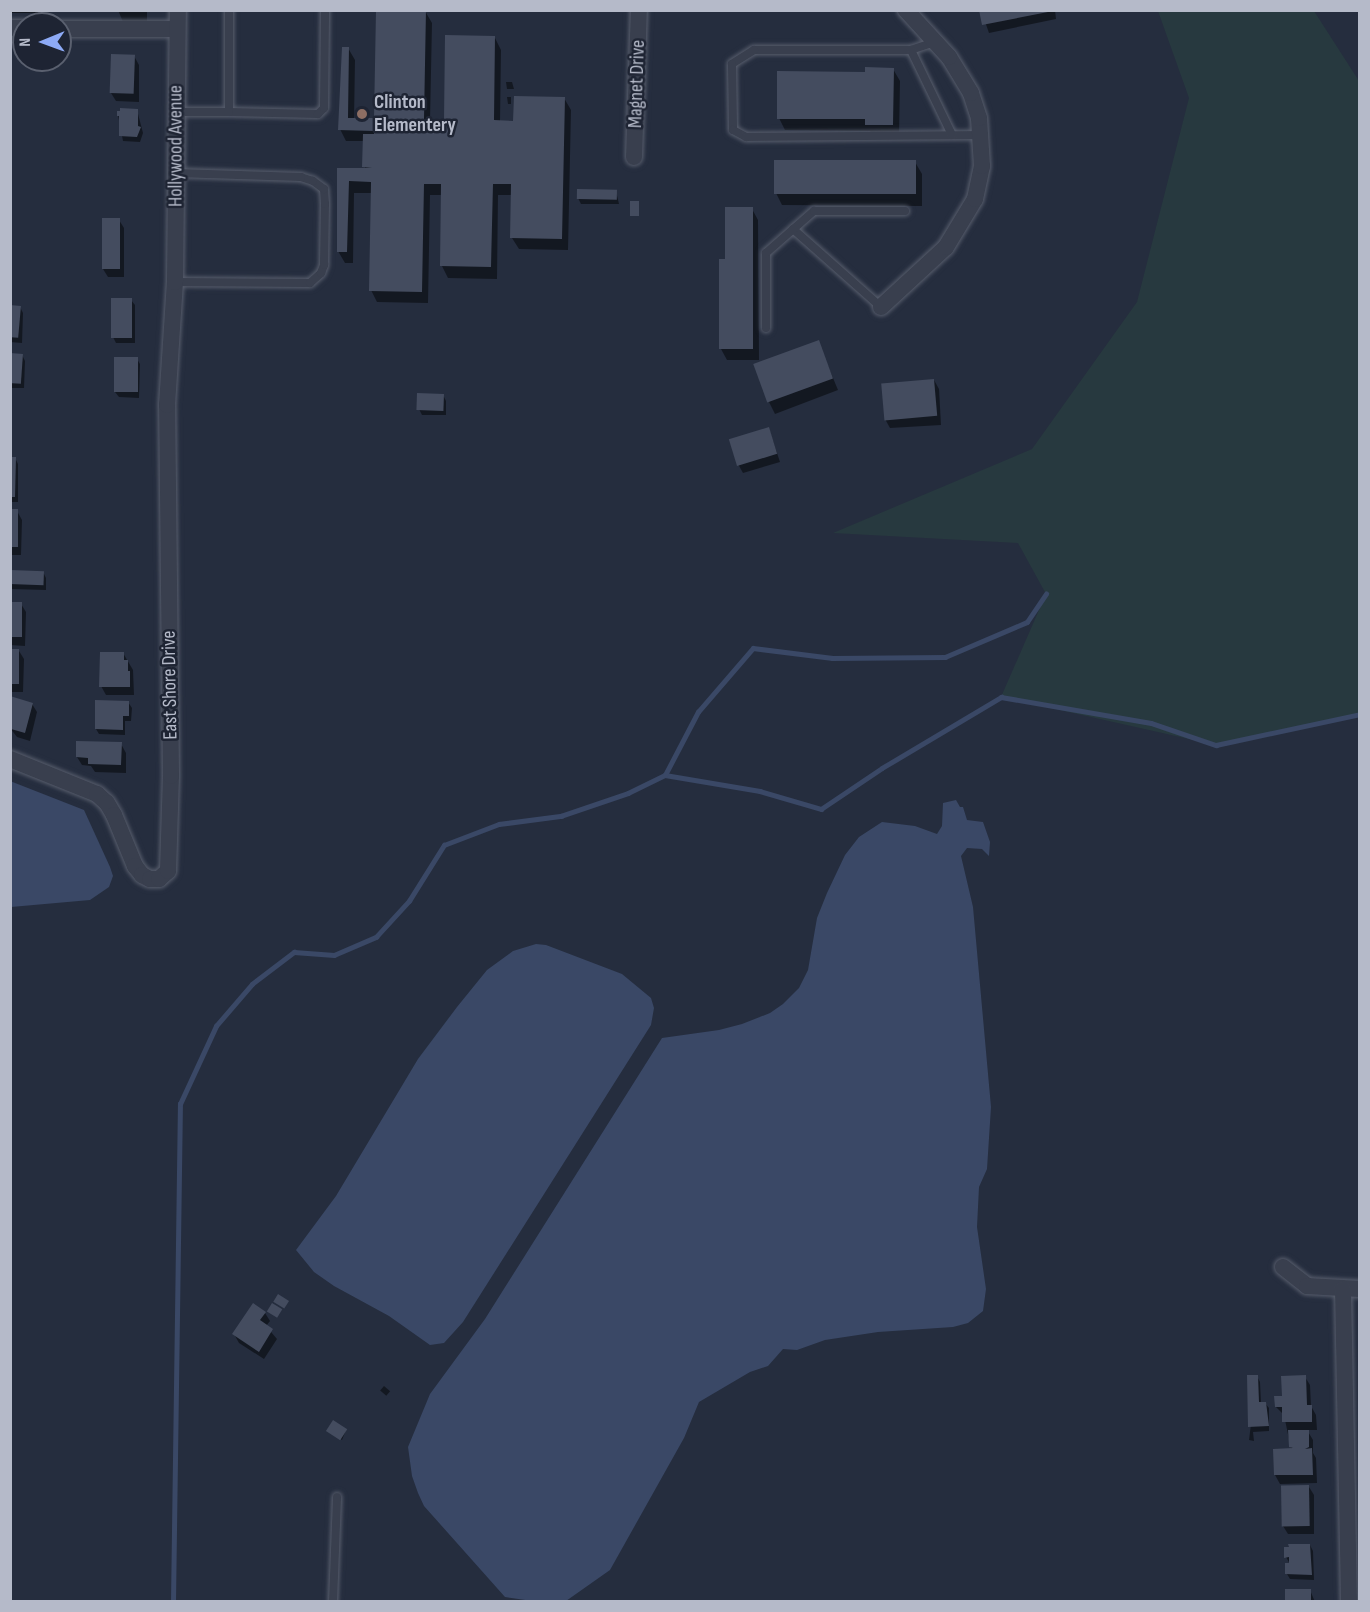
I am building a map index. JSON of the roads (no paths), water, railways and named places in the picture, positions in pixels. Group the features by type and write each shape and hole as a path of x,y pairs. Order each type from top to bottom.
{"street":[{"name":"Hollywood Avenue","path":"175,282 178,10"},
{"name":"Magnet Drive","path":"634,157 639,10"},
{"path":"881,307 936,259 966,217 979,186 981,135 971,93 960,71 906,10"},
{"path":"72,29 177,29"},
{"name":"East Shore Drive","path":"10,759 97,794 114,814 135,866 142,875 159,879 168,872 171,776 167,405 175,282"},
{"path":"1283,1267 1307,1286 1351,1289 1353,1463 1349,1602"}],"lane":[{"path":"229,10 229,112"},
{"path":"176,112 318,114 324,108 325,10"},
{"path":"936,42 912,50 754,50 732,64 733,130 746,137 981,135"},
{"path":"912,50 952,135"},
{"path":"175,282 310,283 321,273 324,265 325,204 324,189 313,181 301,177 176,173"},
{"path":"766,328 766,253 814,211 905,211"},
{"path":"793,229 881,307"},
{"path":"333,1602 337,1497"}],"water":[{"path":"10,781 84,810 113,876 109,887 90,900 11,907"},
{"path":"956,800 960,807 963,807 967,820 983,822 990,842 989,856 982,849 967,848 961,856 973,907 991,1107 987,1169 979,1187 977,1227 986,1289 983,1311 968,1323 953,1327 878,1332 825,1340 797,1350 783,1349 768,1366 750,1372 699,1402 684,1438 610,1570 566,1601 532,1601 505,1597 424,1506 418,1493 412,1476 408,1447 430,1394 485,1319 662,1038 719,1030 742,1024 770,1013 783,1004 799,988 808,970 817,918 845,855 859,837 882,822 915,826 937,834 942,826 943,803"},
{"path":"536,944 546,945 622,974 651,998 654,1008 651,1025 463,1322 444,1343 430,1345 389,1316 334,1286 314,1272 296,1250 336,1196 418,1059 457,1007 487,970 513,951"}],"waterway":[{"path":"173,1602 180,1104 216,1026 252,984 294,952 334,955 376,937 409,901 444,845 499,824 561,816 628,793 665,775 698,712 753,648 832,658 945,657 1027,622 1046,594"},
{"path":"665,775 760,791 821,809 882,768 1001,697 1151,723 1216,745 1360,714"}],"place":[{"name":"Clinton Elementery","path":"362,114"}]}
